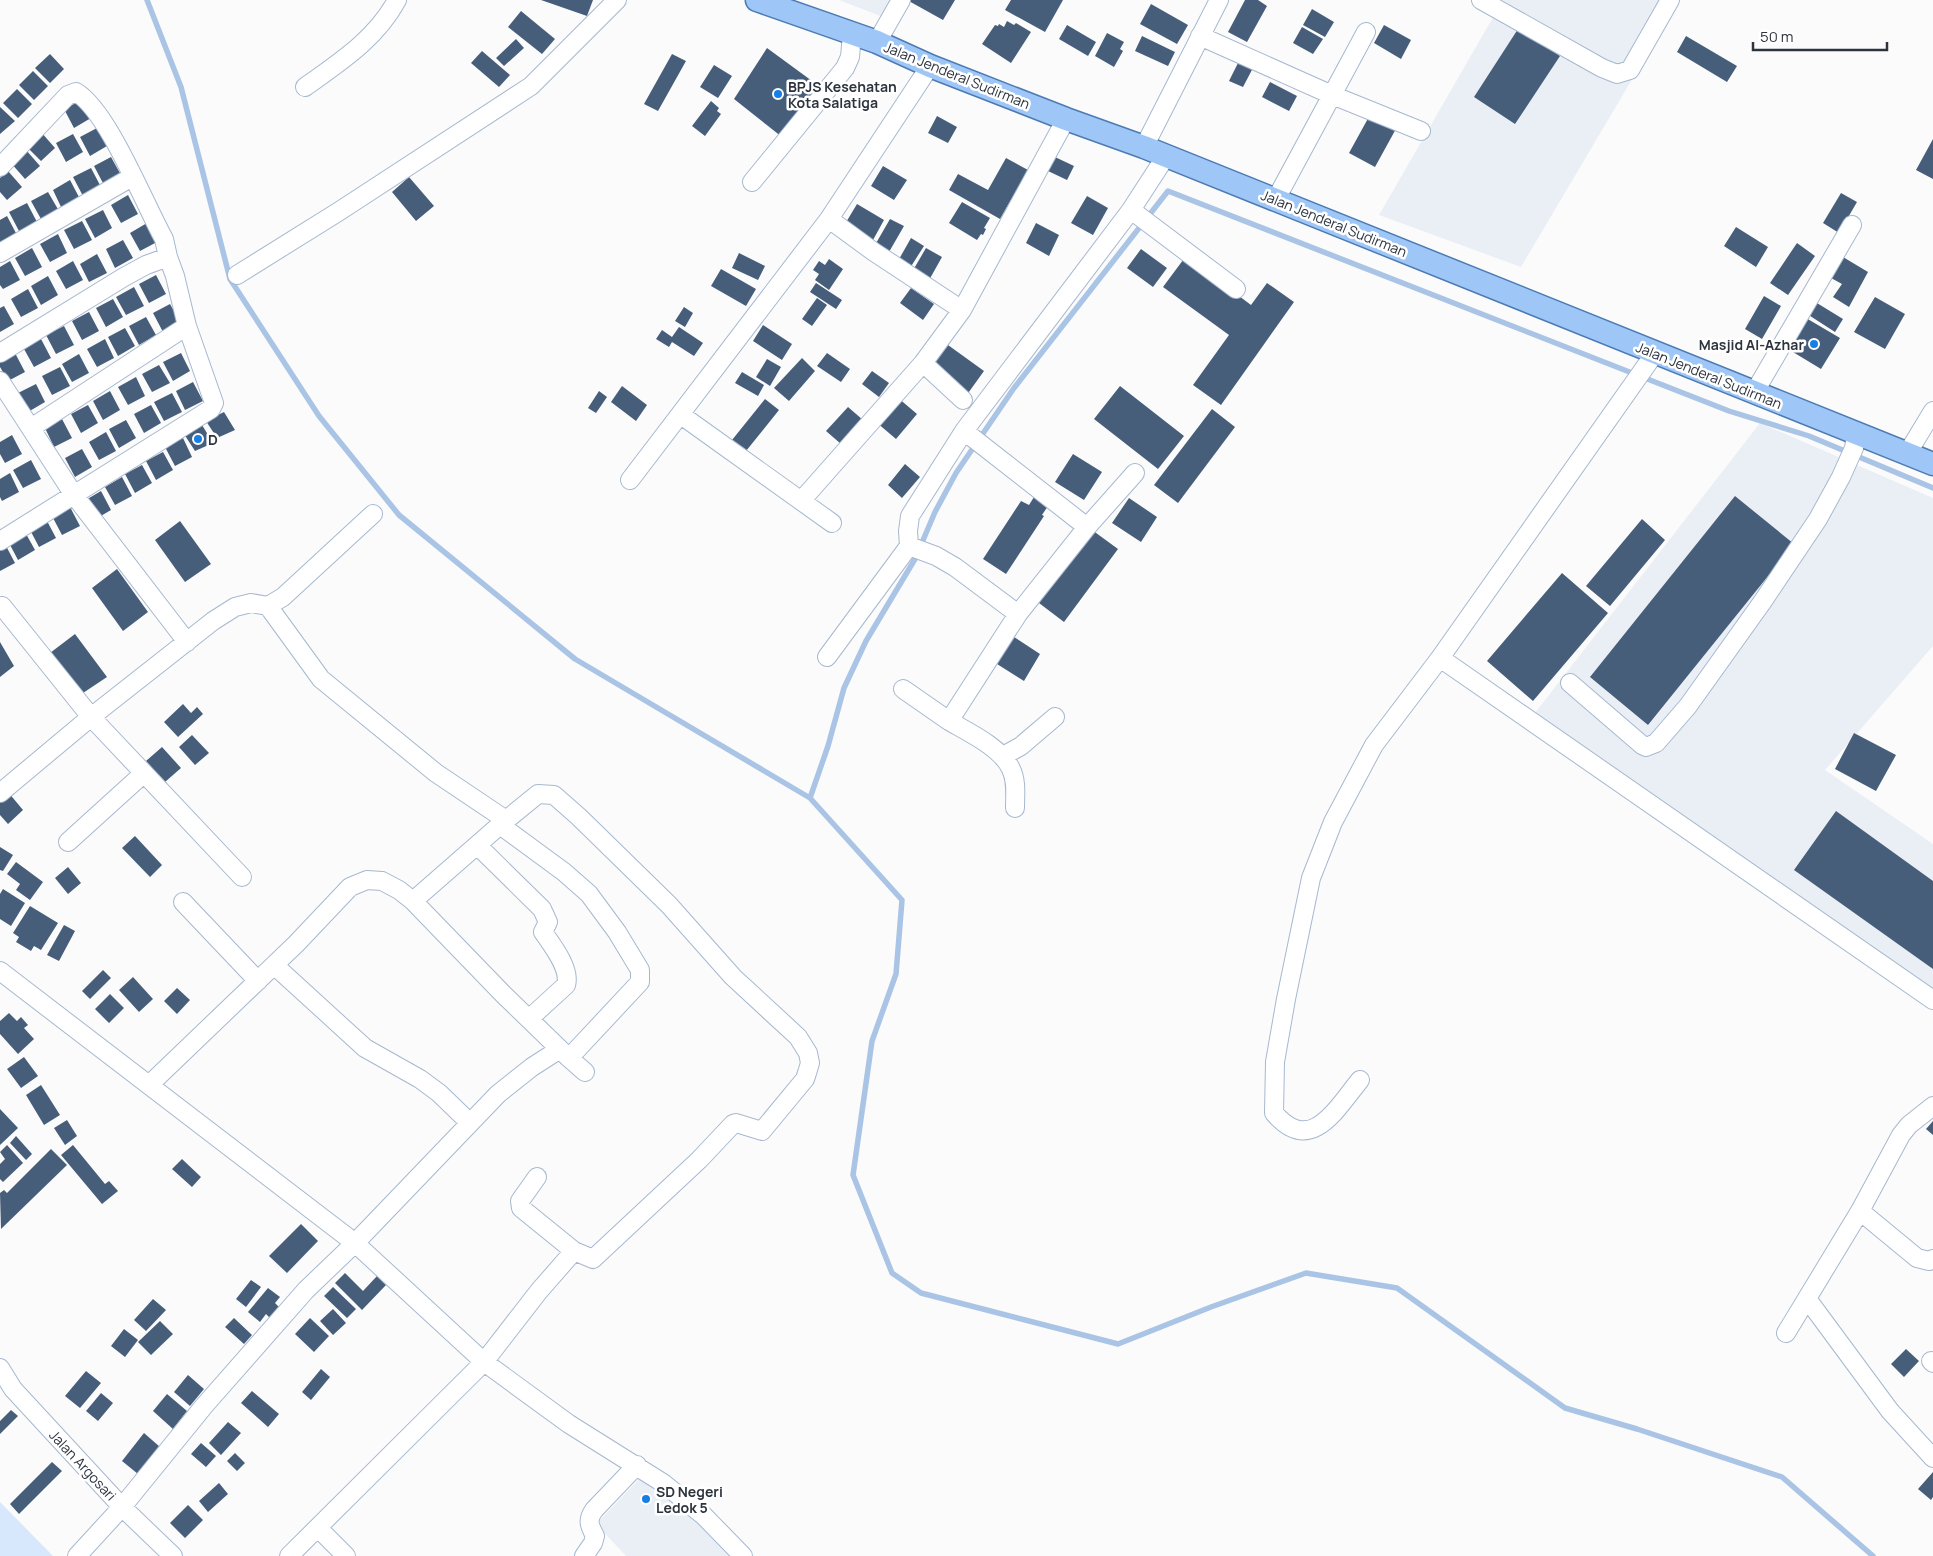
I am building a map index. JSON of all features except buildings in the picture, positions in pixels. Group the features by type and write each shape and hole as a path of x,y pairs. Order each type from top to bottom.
{"main road":[{"name":"Jalan Jenderal Sudirman","path":"757,0 877,42 930,66 1276,199 1652,356 1754,393 1855,441 1907,454 1933,464"}],"street":[{"path":"305,88 360,47 390,12 397,0"},
{"path":"237,276 531,86 617,0"},
{"path":"877,42 901,0"},
{"path":"1144,147 1219,0"},
{"path":"1481,0 1616,74 1630,70 1670,0"},
{"path":"1276,199 1366,32"},
{"path":"752,182 845,68 850,57 852,34"},
{"path":"1200,36 1332,95 1421,131"},
{"path":"630,480 829,219 930,66"},
{"path":"0,167 68,95 76,92 83,96 110,133 164,239 187,326 214,403 211,409 0,541"},
{"path":"802,501 923,363 962,310 1066,119"},
{"path":"913,547 908,532 910,516 975,440 1136,214 1166,156"},
{"path":"0,253 132,177"},
{"path":"1136,214 1236,289"},
{"path":"829,219 874,252 962,310"},
{"path":"1754,393 1852,224"},
{"path":"0,353 124,277 146,265 168,257"},
{"path":"31,428 187,326"},
{"path":"1360,1080 1330,1117 1312,1130 1297,1131 1281,1121 1274,1112 1275,1062 1311,878 1333,822 1374,745 1440,658 1652,356"},
{"path":"923,363 963,400"},
{"path":"0,381 74,495 187,642"},
{"path":"1907,454 1933,411"},
{"path":"681,415 832,523"},
{"path":"975,440 1087,527"},
{"path":"1570,683 1642,745 1646,747 1656,743 1688,706 1763,601 1818,519 1841,477 1855,441"},
{"path":"949,721 1018,614 1087,527 1135,473"},
{"path":"0,793 91,717 213,621 236,607 251,603 268,606 283,597 373,514"},
{"path":"913,547 936,556 955,567 1018,614"},
{"path":"826,657 913,547"},
{"path":"2,606 91,717 242,877"},
{"path":"77,1556 122,1507 204,1406 306,1290 355,1243 498,1094 508,1088 532,1067 565,1054 640,982 640,970 617,932 589,894 503,822 436,773 321,679 268,606"},
{"path":"1440,658 1933,1000"},
{"path":"903,689 1003,756 1011,769 1015,783 1015,808"},
{"path":"1003,756 1021,746 1055,717"},
{"path":"68,842 143,774"},
{"path":"413,901 538,794 554,795 580,817 669,905 733,977 798,1037 808,1053 810,1063 805,1079 762,1131 736,1123 733,1124 699,1160 593,1259 574,1251 521,1208 520,1202 536,1177"},
{"path":"478,844 542,910 548,922 543,932 560,956 568,980 530,1018"},
{"path":"149,1084 258,981 350,887 367,880 382,880 413,901 503,994 585,1072"},
{"path":"183,902 258,981"},
{"path":"274,965 365,1048 420,1079 439,1093 470,1123"},
{"path":"0,971 355,1243 484,1362 570,1424 663,1483 704,1516 743,1556"},
{"path":"1786,1333 1808,1300 1860,1211 1901,1135 1909,1125 1933,1106"},
{"path":"1860,1211 1917,1258 1933,1260"},
{"path":"289,1556 484,1362 539,1291 574,1251"},
{"path":"1808,1300 1890,1411 1933,1458"},
{"name":"Jalan Argosari","path":"0,1368 13,1389 164,1553"},
{"path":"584,1556 593,1543 595,1536 589,1525 588,1517 637,1466"},
{"path":"318,1528 346,1556"}],"shaded area":[{"path":"839,0 898,0 888,19"},
{"path":"1503,0 1679,0 1521,267 1379,215"},
{"path":"1760,423 1933,498 1933,646 1825,770 1933,844 1933,991 1535,713"},
{"name":"SD Negeri Ledok 5","path":"643,1475 736,1551 732,1556 626,1556 596,1524"},
{"path":"0,1502 53,1556 0,1556"}],"waterway":[{"path":"147,0 181,87 230,279 319,416 399,515 575,659 810,798 902,900 896,974 872,1041 853,1175 892,1273 921,1293 1118,1344 1211,1307 1306,1273 1397,1288 1565,1408 1637,1429 1782,1477 1873,1556"},
{"path":"810,798 828,746 844,688 866,641 915,559 935,512 956,473 1014,388 1168,191 1729,411 1809,436 1933,488"}],"place":[{"name":"BPJS Kesehatan Kota Salatiga","path":"778,94"},
{"name":"Masjid Al-Azhar","path":"1814,344"},
{"name":"D","path":"198,439"},
{"name":"SD Negeri Ledok 5","path":"646,1499"}]}
